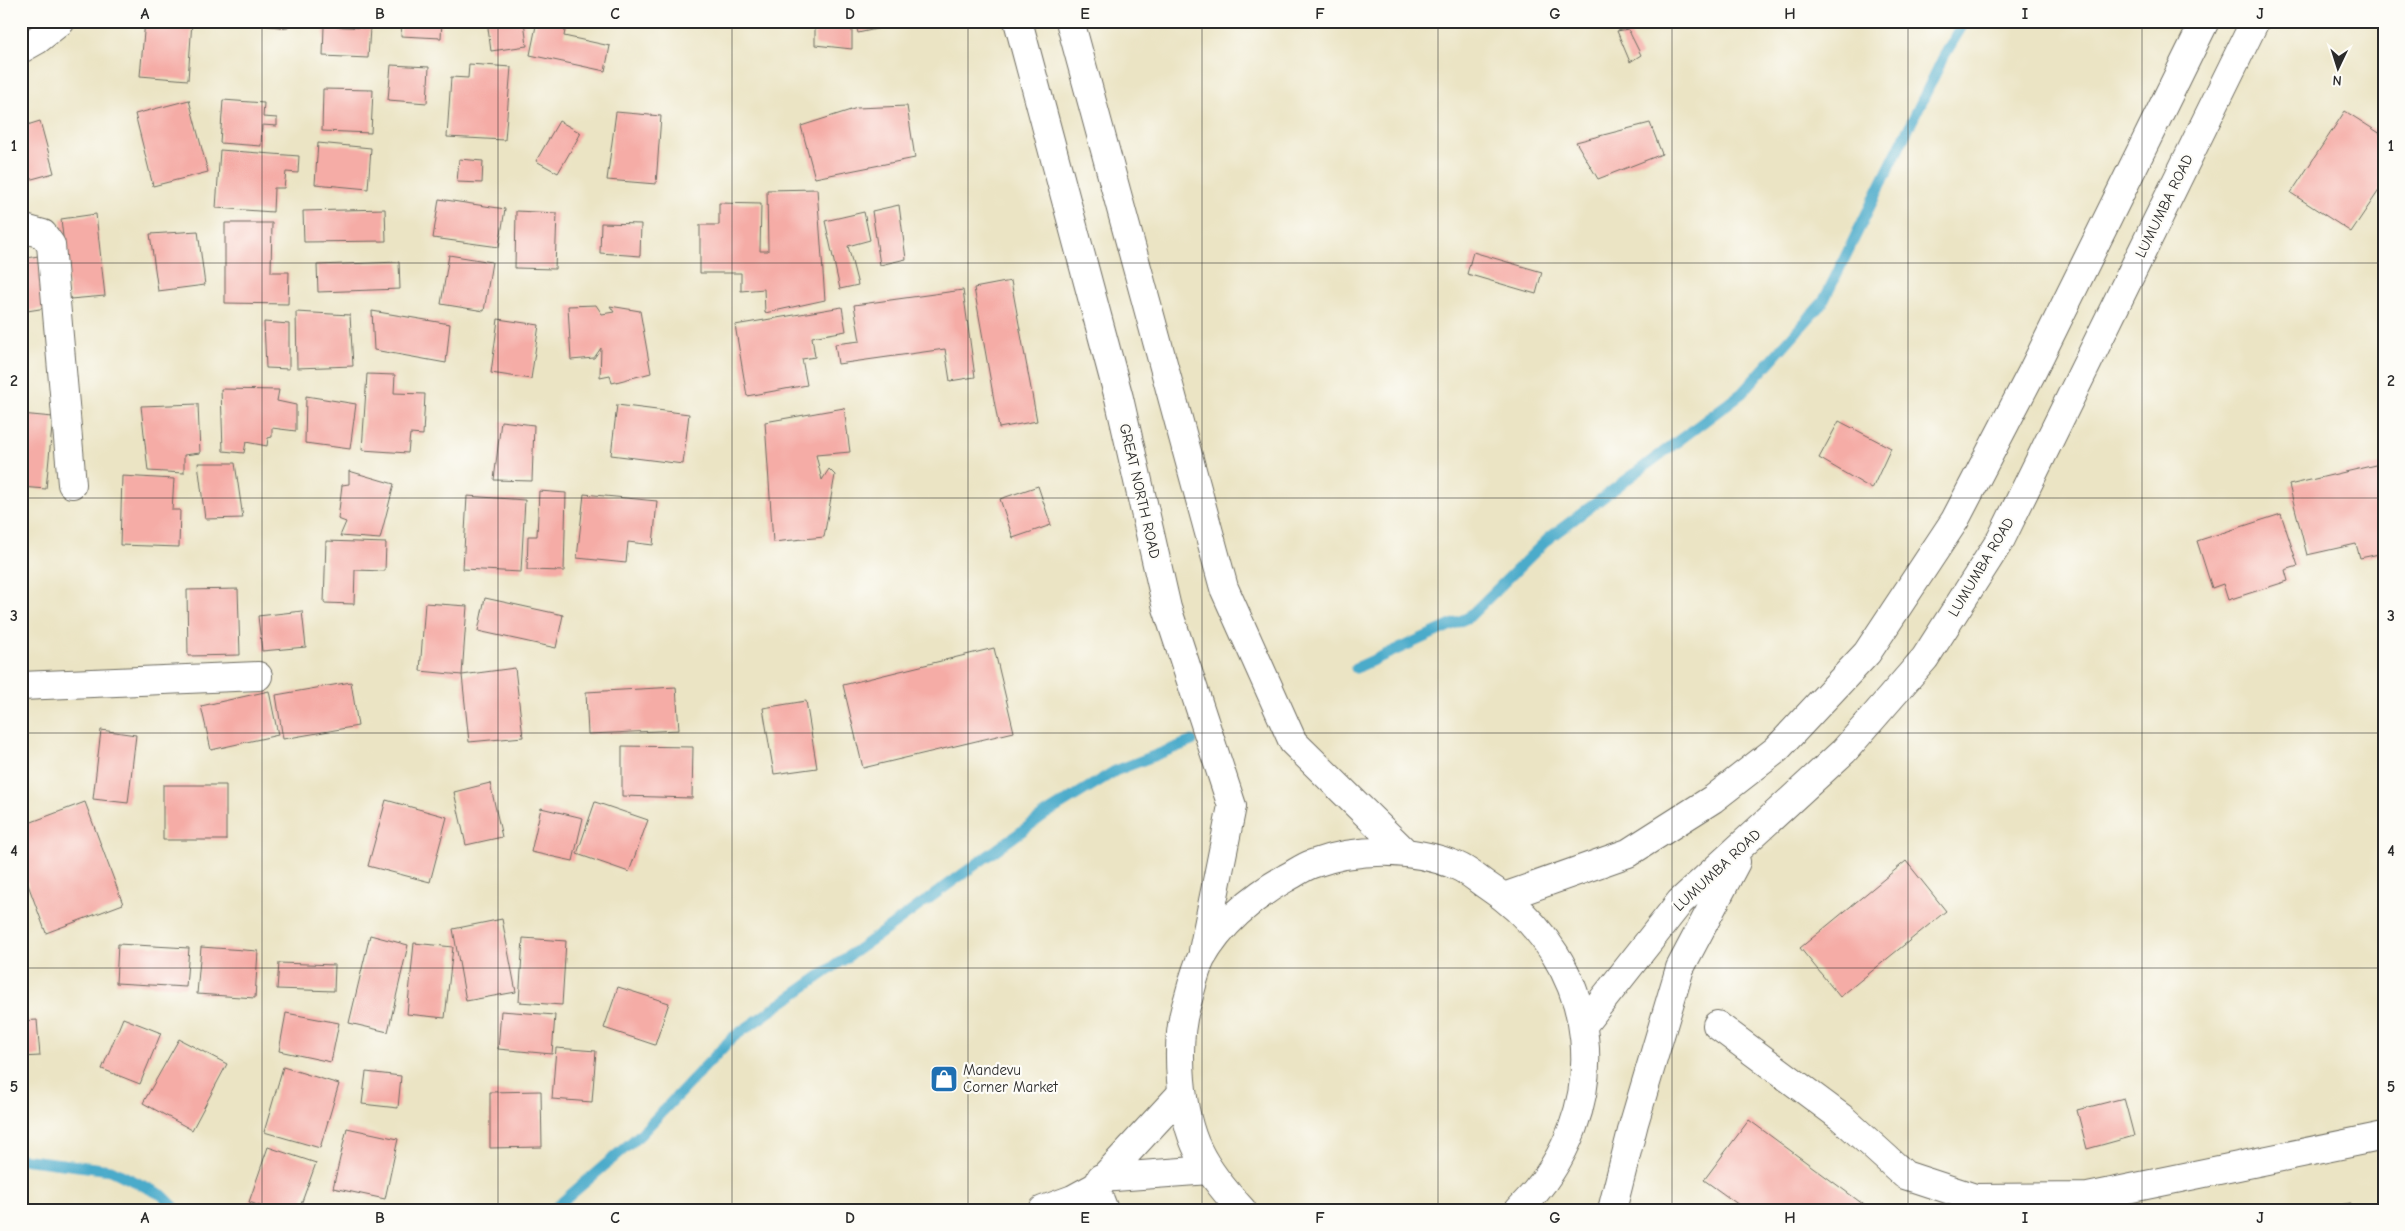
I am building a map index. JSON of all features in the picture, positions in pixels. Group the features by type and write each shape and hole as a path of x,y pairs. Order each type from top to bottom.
{"main road":[{"path":"21,49 38,40 61,21"},
{"name":"GREAT NORTH ROAD","path":"1018,21 1119,398 1167,608 1232,806 1201,960"},
{"path":"1070,21 1224,588 1293,742 1406,852"},
{"path":"1504,897 1628,853 1713,799 1776,750 1867,653 1956,520 2031,374 2205,21"},
{"name":"LUMUMBA ROAD","path":"1583,1025 1680,902 1844,751 1925,658 2001,539 2255,21"},
{"path":"21,228 43,234 51,245 72,484"},
{"path":"21,686 258,676"},
{"path":"1612,1210 1634,1122 1680,968 1746,843"},
{"path":"1242,1210 1209,1170 1185,1121 1180,1039 1184,1012 1201,960 1230,921 1266,889 1311,864 1357,853 1406,852 1433,858 1459,867 1504,897 1521,911 1550,944 1570,983 1583,1025 1586,1070 1578,1115 1561,1156 1530,1204"},
{"path":"1717,1025 1842,1118 1905,1175 1975,1198 2088,1197 2384,1136"},
{"path":"1100,1192 1182,1093"},
{"path":"1044,1210 1073,1199 1100,1192 1209,1170"}],"building":[{"path":"145,21 192,21 188,80 140,76"},
{"path":"225,21 289,21 288,28"},
{"path":"402,21 442,21 441,38 401,36"},
{"path":"487,21 524,21 527,46 491,51"},
{"path":"537,21 567,21 564,36 610,46 605,71 530,55"},
{"path":"809,21 852,21 852,49 815,45 815,25"},
{"path":"855,21 908,21 908,22 858,33"},
{"path":"324,26 370,28 368,58 323,56"},
{"path":"1628,29 1641,55 1630,62 1617,31"},
{"path":"469,64 511,67 505,140 447,137 451,77 468,78"},
{"path":"391,65 429,67 427,103 388,100"},
{"path":"323,89 373,90 371,133 322,131"},
{"path":"189,100 208,172 153,186 135,114"},
{"path":"223,100 264,103 263,117 277,118 277,126 262,125 261,146 220,143"},
{"path":"907,106 915,158 815,178 801,126 857,108"},
{"path":"2345,111 2384,136 2384,183 2351,232 2291,193"},
{"path":"616,112 661,116 656,184 607,180"},
{"path":"40,121 54,173 21,182 21,127"},
{"path":"559,121 581,133 558,173 536,161"},
{"path":"1650,123 1662,154 1598,179 1576,142"},
{"path":"318,143 371,148 368,189 315,184"},
{"path":"220,150 299,156 298,173 286,172 284,188 274,188 273,212 216,208"},
{"path":"459,159 483,161 482,183 457,182"},
{"path":"817,189 825,300 765,313 764,289 741,291 741,273 700,273 700,225 719,225 719,203 761,204 760,251 768,251 767,190"},
{"path":"439,199 505,209 499,247 433,238"},
{"path":"899,205 906,259 880,265 872,211"},
{"path":"385,209 386,241 304,242 303,211"},
{"path":"516,211 557,213 555,269 515,268"},
{"path":"864,212 870,240 848,246 858,285 840,289 825,221"},
{"path":"96,214 105,296 70,299 61,219"},
{"path":"225,223 272,223 271,272 289,272 288,304 225,303"},
{"path":"601,223 641,224 640,256 600,253"},
{"path":"198,231 205,285 158,291 150,234"},
{"path":"1473,252 1542,272 1536,294 1467,274"},
{"path":"449,255 492,262 484,311 441,304"},
{"path":"38,256 46,308 21,312 21,259"},
{"path":"399,262 400,289 318,292 317,265"},
{"path":"1011,281 1037,421 999,428 974,288"},
{"path":"963,290 975,377 950,381 945,349 838,364 835,344 860,341 854,305"},
{"path":"596,305 602,314 614,312 610,306 640,311 651,373 612,383 610,375 600,377 601,348 594,358 571,360 568,306"},
{"path":"842,307 846,331 812,337 815,357 802,359 807,385 747,396 735,325"},
{"path":"372,311 450,324 446,363 374,350"},
{"path":"296,312 350,315 353,366 297,368"},
{"path":"498,319 539,325 531,379 491,373"},
{"path":"264,322 289,324 289,369 266,368"},
{"path":"367,374 395,375 394,393 425,394 423,435 410,434 408,453 362,450"},
{"path":"221,389 279,390 277,401 296,405 296,431 272,428 272,437 268,438 267,446 246,442 244,453 223,451"},
{"path":"306,396 356,404 350,449 305,443"},
{"path":"198,404 200,453 184,455 184,473 148,471 141,406"},
{"path":"617,405 689,414 683,464 611,455"},
{"path":"844,408 850,452 816,455 822,480 829,469 835,475 824,537 773,542 765,422"},
{"path":"21,414 53,417 46,489 21,487"},
{"path":"501,421 534,425 532,481 494,480"},
{"path":"1839,421 1891,448 1872,489 1819,458"},
{"path":"198,463 235,463 243,518 205,519"},
{"path":"2384,463 2384,553 2360,558 2356,544 2307,555 2289,485"},
{"path":"349,471 394,484 380,539 340,536 346,522 338,519 342,485 349,484"},
{"path":"122,476 174,479 172,510 180,510 179,547 120,545"},
{"path":"1038,486 1051,525 1013,538 1000,499"},
{"path":"539,491 566,493 564,571 527,570 528,536 537,536"},
{"path":"584,494 657,501 653,545 628,542 626,563 577,558"},
{"path":"467,496 525,500 521,572 463,569"},
{"path":"21,504 28,505 25,548 21,548"},
{"path":"2281,514 2298,566 2285,570 2288,581 2228,600 2223,584 2212,588 2197,541"},
{"path":"326,541 386,543 385,571 355,570 354,604 324,603"},
{"path":"238,589 240,655 188,656 187,590"},
{"path":"485,598 563,615 556,648 478,631"},
{"path":"425,603 467,606 462,675 420,671"},
{"path":"302,611 306,647 262,651 258,616"},
{"path":"994,648 1014,732 863,768 843,685"},
{"path":"515,668 523,737 469,742 462,675"},
{"path":"351,682 358,726 283,739 276,695"},
{"path":"676,687 679,730 588,734 586,692"},
{"path":"269,691 278,735 211,750 201,706"},
{"path":"806,701 817,768 774,774 763,708"},
{"path":"101,730 136,735 128,803 93,799"},
{"path":"622,746 693,747 692,798 622,796"},
{"path":"490,783 502,837 466,845 454,792"},
{"path":"163,785 226,785 226,840 163,840"},
{"path":"386,800 447,817 430,882 368,866"},
{"path":"85,802 123,904 46,933 21,866 21,826"},
{"path":"595,802 648,820 629,872 577,854"},
{"path":"541,808 583,818 573,861 531,852"},
{"path":"1906,861 1946,911 1840,997 1800,948"},
{"path":"502,919 516,992 466,1001 453,929"},
{"path":"370,935 408,945 388,1032 349,1023"},
{"path":"523,938 566,941 562,1005 519,1002"},
{"path":"414,943 453,947 445,1018 407,1014"},
{"path":"118,944 189,948 186,987 116,983"},
{"path":"201,947 258,951 255,998 197,994"},
{"path":"279,963 335,965 334,991 277,989"},
{"path":"618,987 669,1003 655,1045 604,1028"},
{"path":"501,1011 555,1015 552,1054 498,1049"},
{"path":"286,1013 339,1023 331,1062 279,1051"},
{"path":"123,1018 161,1033 140,1084 102,1069"},
{"path":"37,1020 40,1056 21,1057 21,1021"},
{"path":"179,1039 227,1064 192,1130 143,1103"},
{"path":"556,1048 596,1051 592,1102 552,1099"},
{"path":"283,1067 339,1084 320,1148 264,1132"},
{"path":"366,1072 401,1076 398,1108 362,1104"},
{"path":"541,1091 542,1147 490,1148 490,1092"},
{"path":"2124,1098 2134,1136 2087,1149 2077,1110"},
{"path":"1749,1120 1871,1210 1746,1210 1704,1180"},
{"path":"347,1128 398,1139 385,1199 333,1188"},
{"path":"268,1147 316,1163 299,1210 271,1210 249,1202"},
{"path":"2350,1203 2351,1210 2317,1209"}],"waterway":[{"path":"1356,668 1469,617 1549,538 1742,393 1823,302 1944,56 1965,21"},
{"path":"553,1210 641,1134 732,1038 1044,815 1115,771 1192,741"},
{"path":"21,1159 111,1170 162,1195 177,1210"}],"place":[{"name":"Mandevu Corner Market","path":"944,1079"}]}
